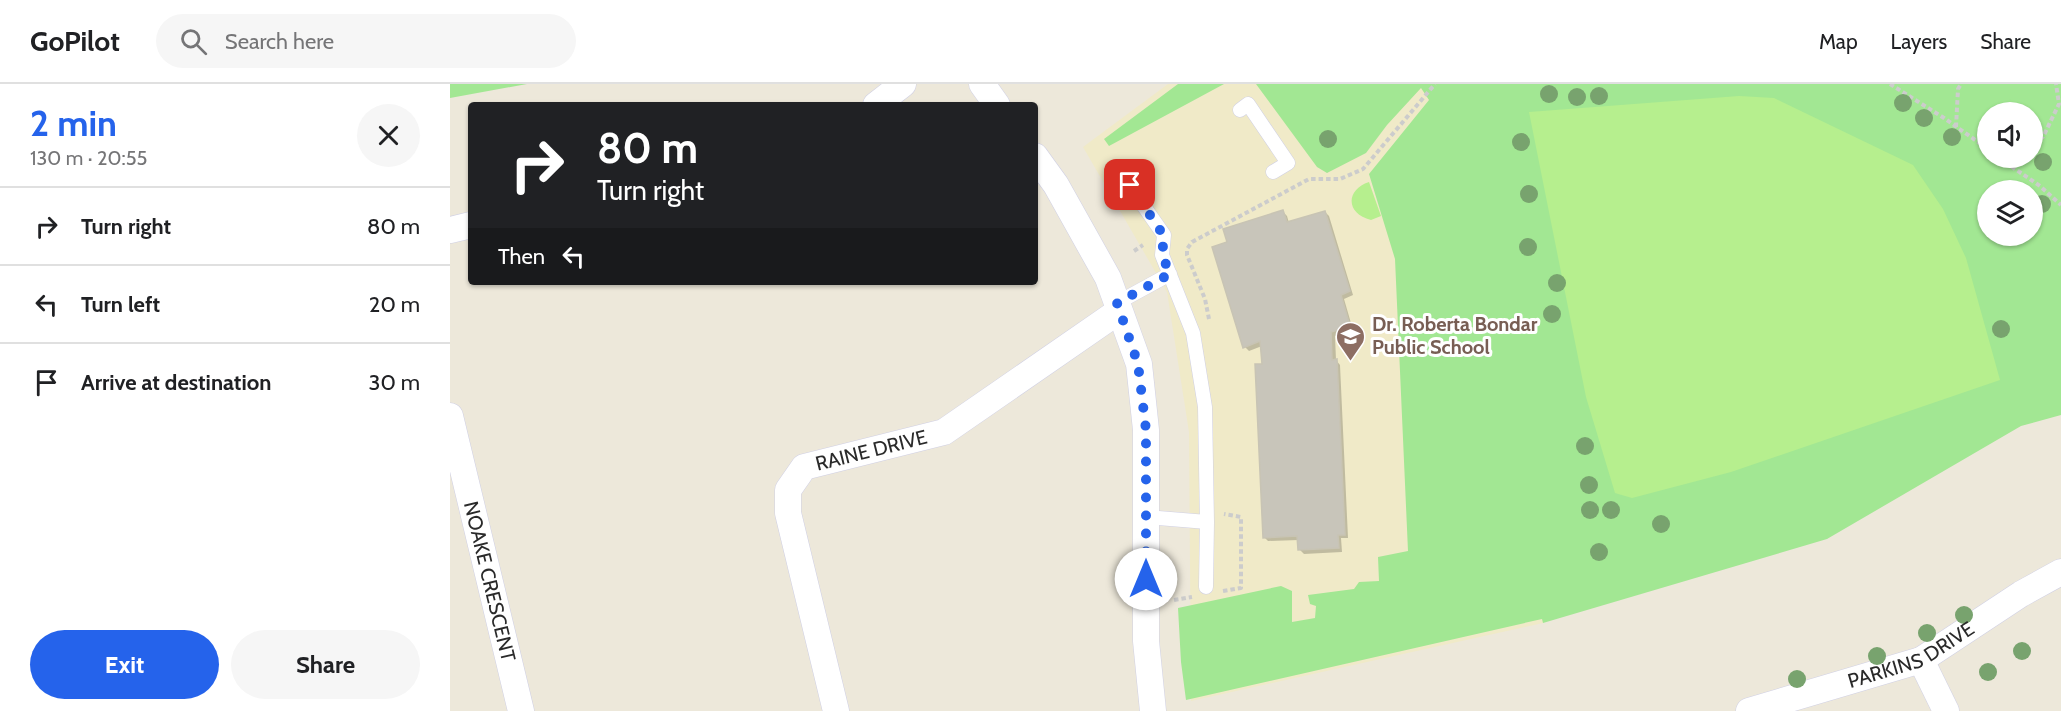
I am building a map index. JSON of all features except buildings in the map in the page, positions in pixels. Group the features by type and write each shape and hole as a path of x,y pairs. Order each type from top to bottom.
{"street":[{"path":"880,102 903,84"},
{"path":"982,84 995,102"},
{"path":"1038,160 1056,185 1103,268 1138,364 1146,430 1146,641 1153,711"},
{"path":"450,230 468,226"},
{"name":"RAINE DRIVE","path":"836,711 788,513 788,490 804,467 944,432 1118,307"},
{"name":"NOAKE CRESCENT","path":"450,416 521,711"},
{"name":"PARKINS DRIVE","path":"1749,711 1921,660 2021,594 2061,572"},
{"path":"1921,660 1946,711"}],"lane":[{"path":"1240,110 1248,104 1288,163 1273,172"},
{"path":"1143,176 1130,185 1169,232 1162,255 1193,333 1204,407 1207,591"},
{"path":"1118,307 1170,274"},
{"path":"1146,517 1207,522"}],"path":[{"path":"1211,330 1205,299 1187,255 1187,249 1192,242 1309,179 1341,179 1363,169 1435,84"},
{"path":"1890,84 1977,141"},
{"path":"1956,127 1961,84"},
{"path":"2043,137 2059,104 2056,84"},
{"path":"2014,168 2040,186 2061,206"},
{"path":"1134,251 1143,245"},
{"path":"1174,600 1207,591 1241,588 1241,517 1222,513"}],"shaded area":[{"name":"Dr. Roberta Bondar Public School","path":"1168,84 1419,84 1493,198 1537,440 1543,623 1191,701 1189,432 1167,292 1083,147"}],"green space":[{"path":"450,84 527,84 450,98"},
{"path":"1178,84 1224,84 1109,146 1104,139"},
{"path":"1256,84 2061,84 2061,415 2021,426 1827,539 1543,623 1542,619 1186,700 1178,608 1281,586 1292,591 1292,622 1315,618 1316,606 1310,604 1308,595 1354,589 1359,582 1379,581 1378,557 1408,551 1395,259 1369,174 1429,100 1421,88 1387,125 1366,153 1327,173 1317,167"},
{"path":"1739,96 1774,98 1913,165 1943,209 1966,258 2000,380 1731,472 1632,498 1615,493 1586,397 1529,112"},
{"path":"1369,182 1381,216 1371,220 1357,213 1352,202 1352,196 1356,190"}],"place":[{"name":"Dr. Roberta Bondar Public School","path":"1351,362"}],"route":[{"path":"1130,185 1164,236 1162,255 1170,274 1117,303 1138,364 1146,430 1146,579"}]}
